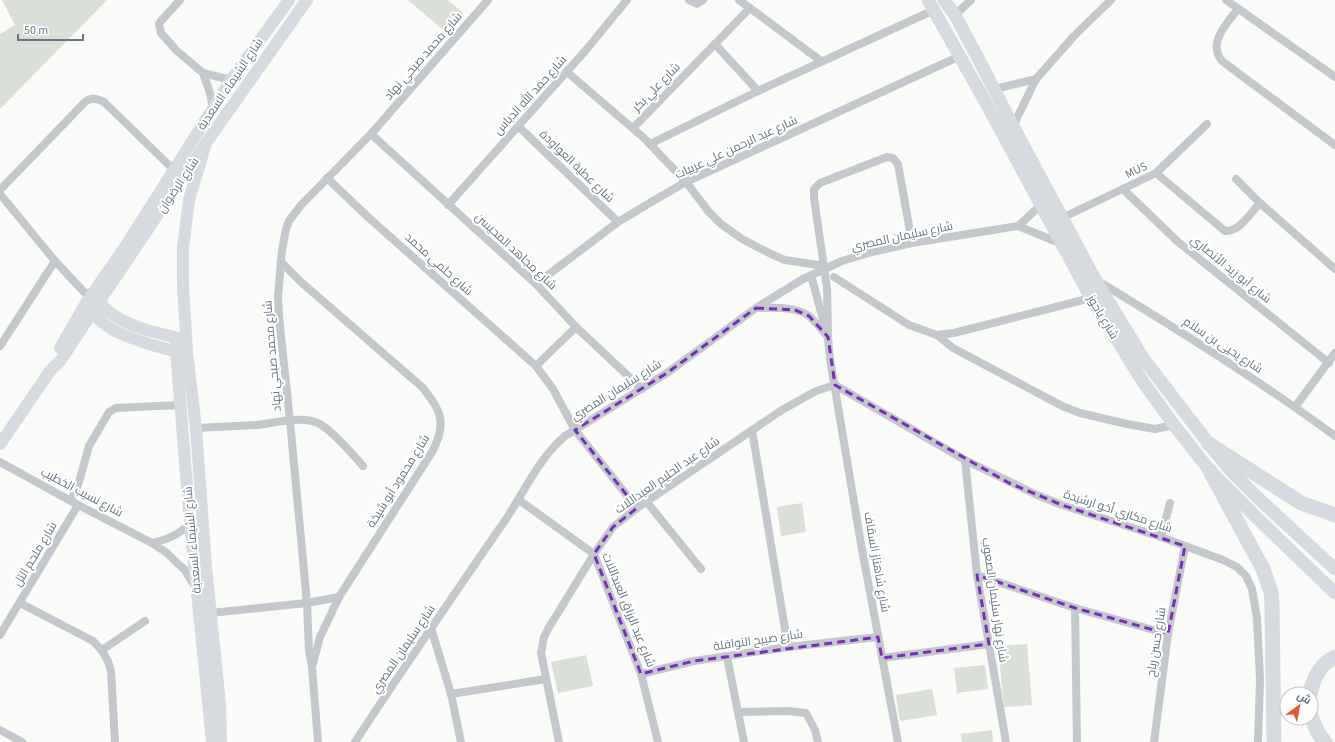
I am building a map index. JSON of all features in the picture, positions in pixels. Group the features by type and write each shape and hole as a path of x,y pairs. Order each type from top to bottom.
{"highway":[{"path":"1209,444 1301,502 1335,515"},
{"path":"1210,471 1263,569 1271,592 1274,742"},
{"path":"1312,686 1318,672 1327,662 1335,657"},
{"path":"1315,726 1318,733 1325,742"}],"main road":[{"name":"شارع الرضوان","path":"90,301 206,144 307,0"},
{"name":"شارع ياجوز","path":"944,0 955,15 1095,279 1143,358 1232,472 1335,569"},
{"path":"288,1 298,11"},
{"name":"شارع الشيماء السعدية","path":"174,170 231,80 288,1"},
{"name":"شارع ياجوز","path":"931,5 1091,298 1143,382 1174,426 1210,471 1256,518 1335,593"},
{"name":"شارع الشيماء السعدية","path":"206,144 189,200 183,248 180,405 196,589 212,742"},
{"name":"شارع الرضوان","path":"0,444 50,371 51,364 55,356 174,170"},
{"path":"90,301 113,330 182,339"},
{"path":"136,332 182,352"},
{"name":"شارع الشيماء السعدية","path":"182,352 196,428 220,704 221,742"}],"street":[{"path":"180,0 162,18 159,24 160,33 176,50 203,73 231,80"},
{"name":"شارع محمد صبحي نهاد","path":"312,667 279,317 278,296 283,240 290,220 301,205 371,134 488,0"},
{"name":"شارع حمد الله الدباس","path":"448,205 567,72 628,0"},
{"path":"689,0 697,4 703,0"},
{"path":"739,0 821,61"},
{"path":"955,15 971,0"},
{"path":"1013,126 1036,79 1074,36 1111,0"},
{"path":"1226,0 1335,77"},
{"path":"650,144 821,61 931,5"},
{"name":"شارع علي بكر","path":"750,8 633,128 686,182 709,212 742,239 785,260 818,265 824,269"},
{"path":"1238,9 1220,34 1216,46 1219,57 1222,61 1335,145"},
{"path":"715,44 758,91"},
{"name":"شارع عبد الرحمن علي عربيات","path":"536,284 618,222 686,182 960,56"},
{"path":"567,72 633,128"},
{"path":"203,73 210,93 213,109"},
{"path":"995,89 1036,79"},
{"path":"0,190 85,102 91,98 99,99 104,102 174,170"},
{"name":"MUS","path":"1062,218 1156,173 1207,124"},
{"name":"شارع عطية العواودة","path":"518,126 618,222"},
{"name":"شارع مجاهد المحيسن","path":"371,134 536,284 576,327 642,389"},
{"path":"835,385 828,337 827,288 814,189 820,183 887,157 893,158 898,164 912,243"},
{"path":"1156,173 1225,231 1233,230 1260,203"},
{"name":"شارع حلمي محمد","path":"327,178 369,218 536,366 553,389 576,430 637,508"},
{"path":"1236,179 1260,203 1335,269"},
{"name":"شارع أبو زيد الأنصاري","path":"1123,189 1177,241 1328,363"},
{"path":"0,194 54,261 90,301"},
{"path":"1041,205 1018,226 1062,244"},
{"name":"شارع سليمان المصري","path":"354,742 519,500 544,457 559,441 667,373 756,308 811,275 842,261 872,252 912,243 1018,226"},
{"path":"0,346 54,261"},
{"path":"827,288 842,261"},
{"name":"شارع محمود أبو شيخة","path":"281,262 422,387 437,408 441,421 439,439 425,464 339,597 320,637 312,667 318,742"},
{"path":"811,275 828,337"},
{"path":"834,277 909,325 937,336 953,348 1062,406 1080,413 1127,424 1155,429 1174,426"},
{"name":"شارع يحيى بن سلام","path":"1095,279 1175,328 1295,407 1335,436"},
{"path":"937,336 968,330 1091,298"},
{"path":"756,308 783,308 795,310 809,316 828,337"},
{"path":"536,366 576,327"},
{"path":"1295,407 1335,353"},
{"name":"شارع عبد الحليم العبداللات","path":"559,742 541,653 544,637 594,554 613,527 646,501 782,410 816,391 835,385"},
{"name":"شارع مكازي أخو ارشيدة","path":"835,385 965,460 1010,483 1062,505 1186,546 1237,567 1246,576 1252,589 1257,618 1260,680 1258,742"},
{"name":"شارع شاهناز السقاف","path":"835,385 845,452 898,742"},
{"name":"شارع ملحم التل","path":"0,635 20,603 75,503 89,446 109,412 116,408 180,405"},
{"path":"196,428 256,425 306,420 320,424 364,466"},
{"path":"752,430 788,647"},
{"name":"شارع نهار سليمان الصعوب","path":"965,460 977,574 1006,742"},
{"name":"شارع نسيب الخطيب","path":"0,462 152,543 167,553 185,570 196,589"},
{"name":"شارع عبد الرزاق العبداللات","path":"519,500 594,554 641,674 658,742"},
{"path":"646,501 701,569"},
{"path":"1161,538 1170,503"},
{"path":"152,543 178,534 190,523"},
{"name":"شارع حسن رباح","path":"1154,742 1168,634 1186,546"},
{"path":"977,574 1074,608 1168,634"},
{"path":"211,613 306,603 339,597"},
{"path":"20,603 93,641 102,650 110,664 111,671 115,742"},
{"path":"1074,608 1077,742"},
{"path":"102,650 145,621"},
{"path":"431,628 451,694 461,742"},
{"name":"شارع صبيح النوافلة","path":"641,674 694,661 788,647 878,637"},
{"path":"882,658 988,644"},
{"path":"727,657 744,742"},
{"path":"451,694 546,679"},
{"path":"739,712 788,711 806,713 815,730 818,742"},
{"path":"0,730 22,742"}],"highlighted area":[{"path":"756,308 795,310 809,316 828,337 835,385 1009,483 1062,505 1185,546 1168,634 1075,608 977,575 989,644 882,658 878,637 694,661 641,674 594,554 613,527 637,508 575,430 667,373"}],"shaded area":[{"path":"2,0 107,0 0,109 0,34 15,25"},
{"path":"408,0 448,0 463,13 446,32"},
{"path":"802,503 806,532 781,536 777,507"},
{"path":"1027,644 1032,705 1004,707 998,646"},
{"path":"586,655 593,686 558,693 551,662"},
{"path":"985,665 988,689 957,693 954,668"},
{"path":"932,689 937,715 900,721 896,695"},
{"path":"992,730 993,742 962,742 961,734"}]}
